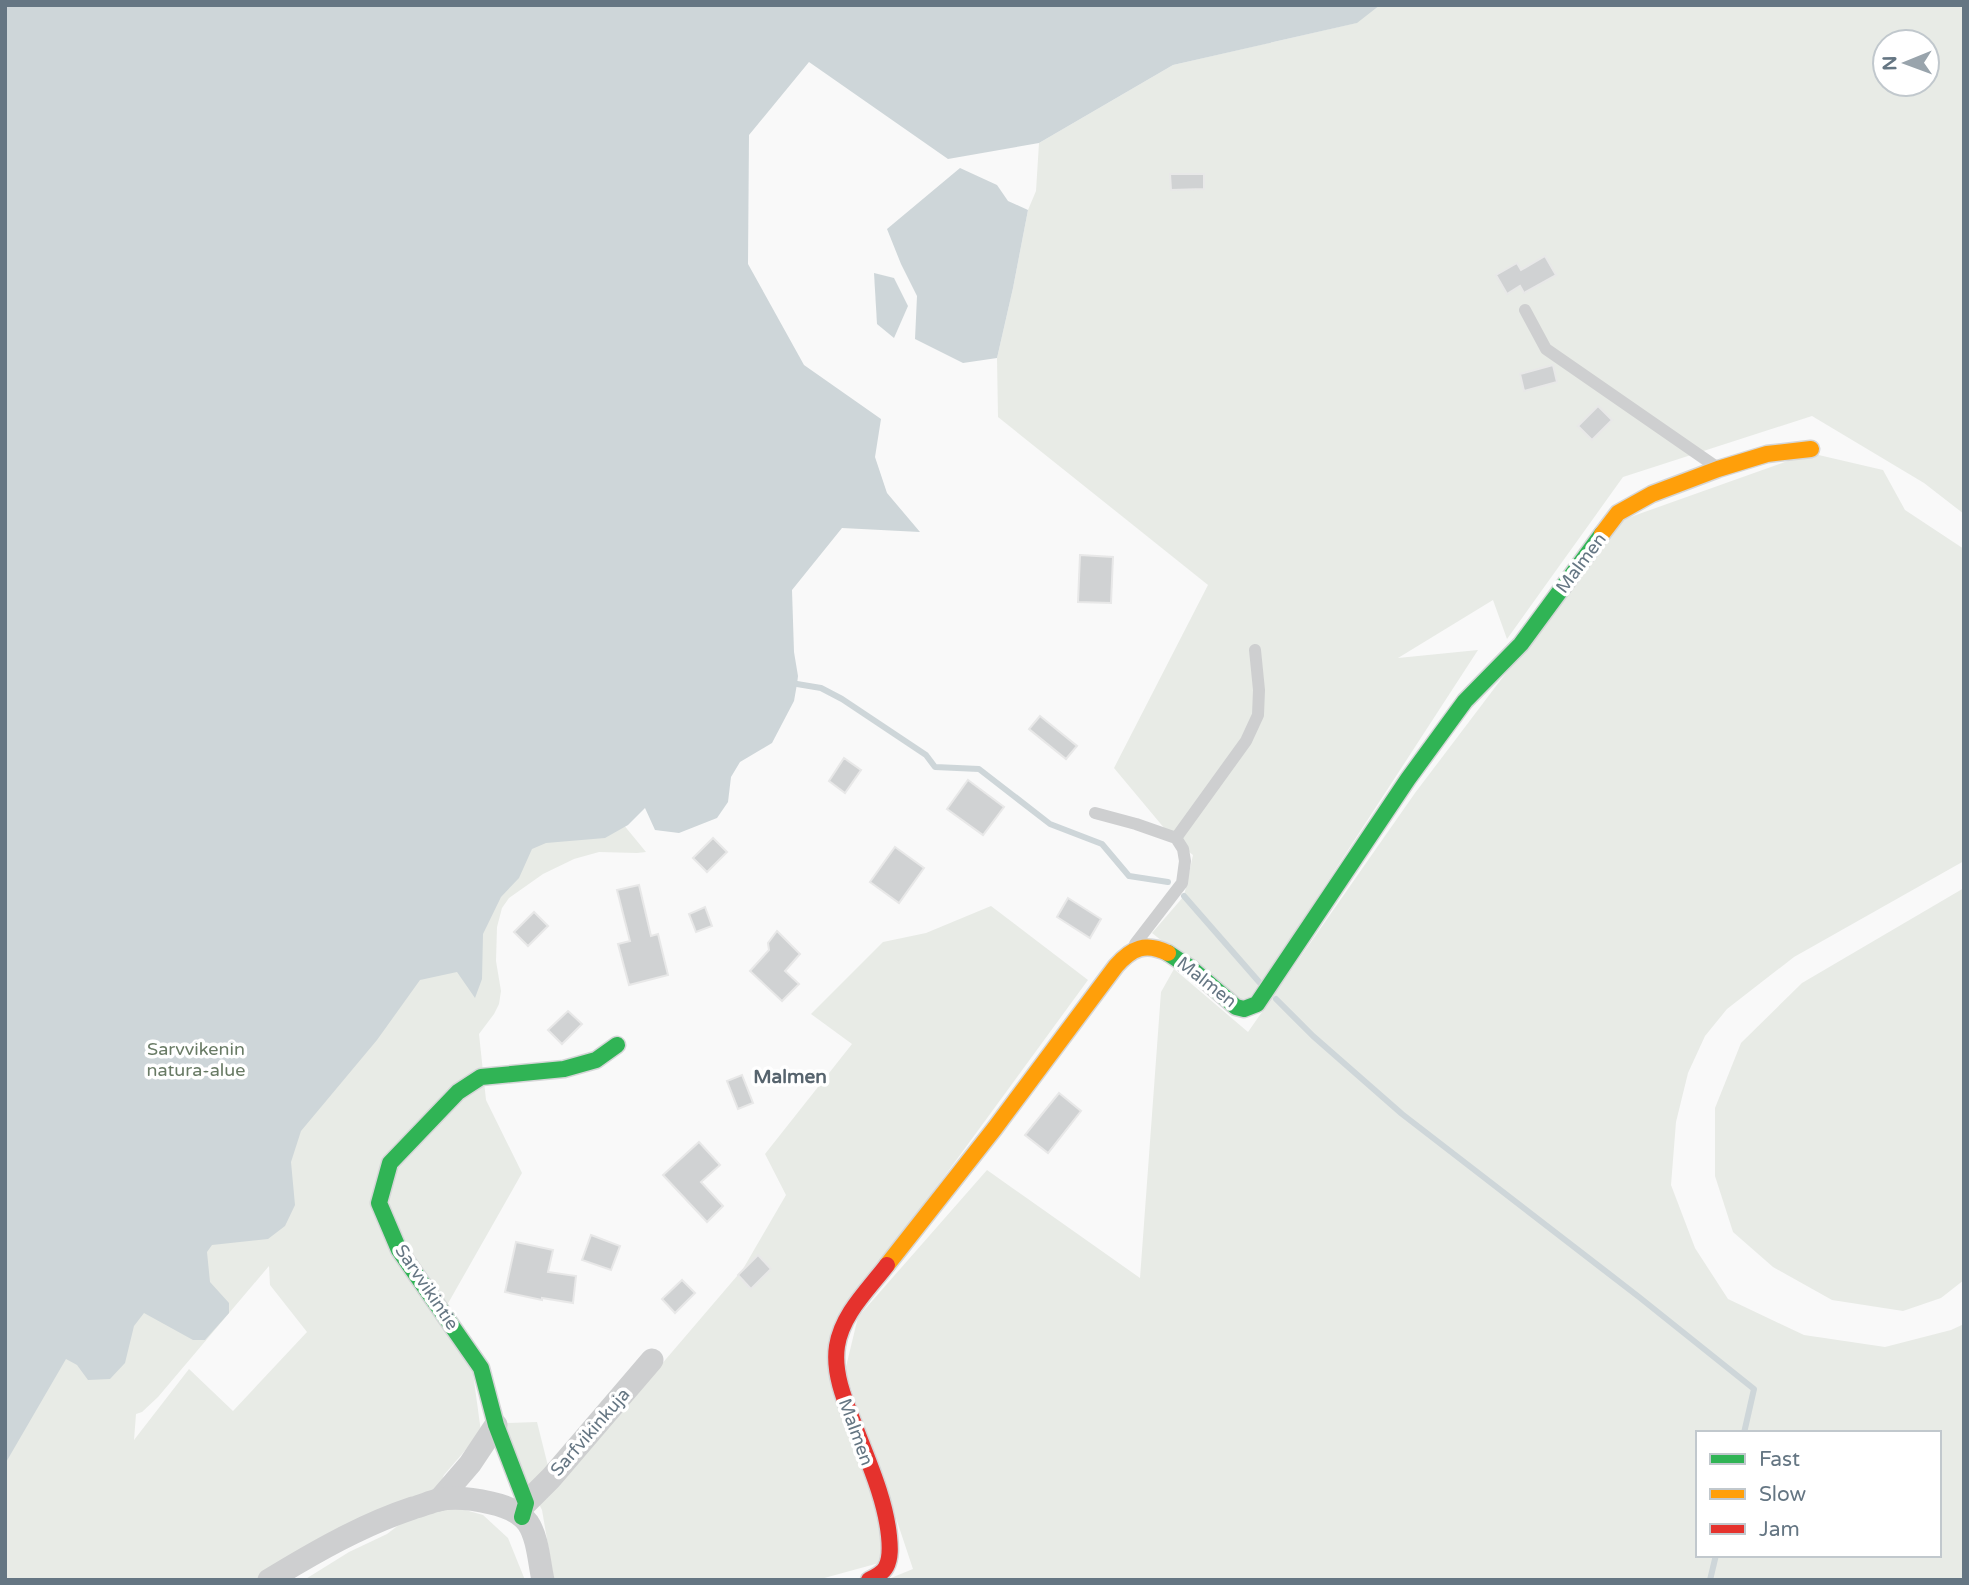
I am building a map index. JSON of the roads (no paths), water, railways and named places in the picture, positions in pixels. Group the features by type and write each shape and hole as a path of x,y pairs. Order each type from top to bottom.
{"street":[{"name":"Malmen","path":"869,1580 887,1566 891,1548 889,1530 879,1494 841,1390 836,1351 839,1332 849,1313 968,1165 1105,979 1131,950 1141,947 1158,948 1169,952 1236,1007 1244,1009 1257,1004 1408,779 1465,701 1521,643 1618,513 1652,494 1718,468 1767,454 1811,449"},
{"name":"Sarvvikintie","path":"524,1510 496,1425 481,1368 399,1250 379,1203 390,1163 458,1092 481,1077 564,1069 596,1060 617,1045"},
{"name":"Sarfvikinkuja","path":"524,1510 652,1360"},
{"path":"439,1500 470,1464 496,1425"},
{"path":"269,1580 354,1532 397,1514 439,1500 475,1499 524,1510 544,1580"}],"lane":[{"path":"1525,310 1546,349 1718,468"},
{"path":"1176,838 1246,741 1258,715 1259,690 1255,650"},
{"path":"1096,813 1176,838 1183,849 1185,861 1182,883 1131,950"}],"waterway":[{"path":"797,684 821,688 842,699 926,755 935,767 979,769 1050,824 1102,844 1129,876 1168,882"},
{"path":"1184,896 1260,983"},
{"path":"1276,999 1313,1036 1402,1114 1754,1389 1744,1431"},
{"path":"1710,1580 1716,1557"}],"district":[{"name":"Malmen","path":"790,1076"}],"park label":[{"name":"Sarvvikenin natura-alue","path":"196,1059"}]}
